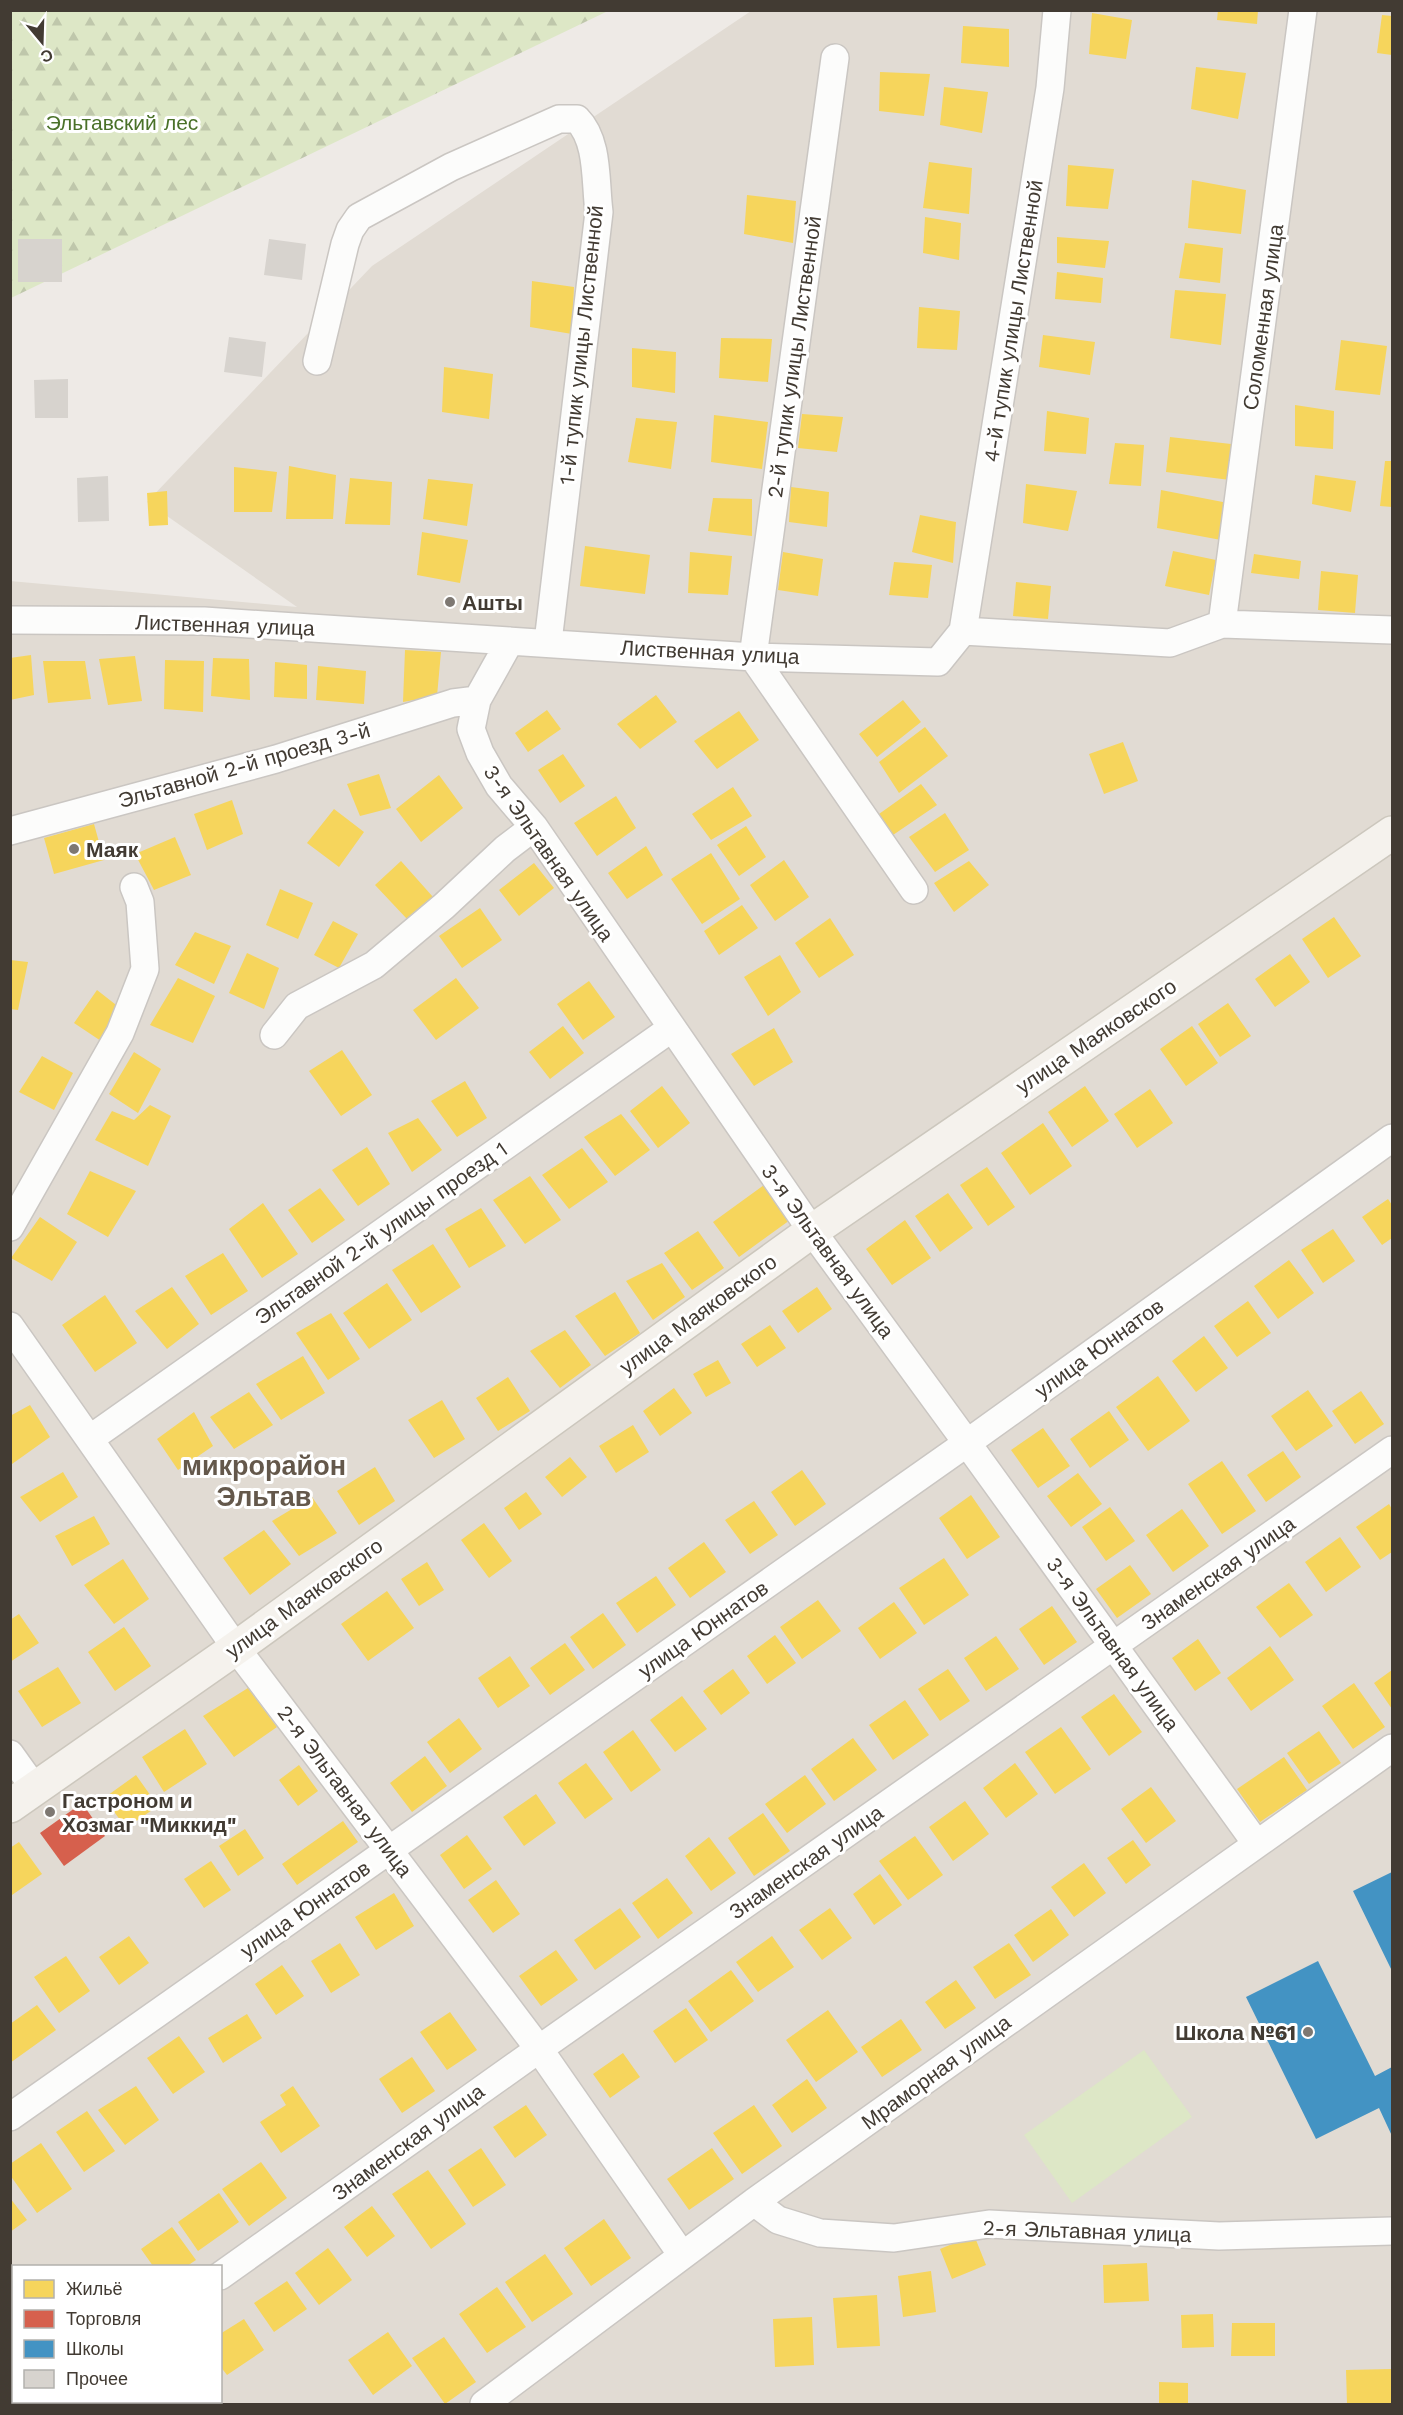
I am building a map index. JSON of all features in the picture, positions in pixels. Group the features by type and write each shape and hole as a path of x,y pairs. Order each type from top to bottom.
{"street":[{"name":"4-й тупик улицы Лиственной","path":"963,631 1050,88 1057,10"},
{"name":"Соломенная улица","path":"1222,624 1303,10"},
{"name":"2-й тупик улицы Лиственной","path":"753,657 835,58"},
{"name":"1-й тупик улицы Лиственной","path":"317,361 345,244 350,230 359,218 451,167 560,119 577,119 587,129 591,142 599,212 548,642"},
{"name":"Лиственная улица","path":"10,620 204,621 753,657 938,662 963,631"},
{"path":"963,631 1170,643 1222,624 1392,630"},
{"name":"3-я Эльтавная улица","path":"510,641 477,700 471,729 480,753 499,786 534,827 812,1231 1256,1843"},
{"path":"753,657 914,890"},
{"name":"Эльтавной 2-й проезд 3-й","path":"10,831 276,759 453,703 477,700"},
{"path":"274,1035 297,1006 374,965 444,906 505,849 534,827"},
{"name":"улица Маяковского","path":"23,1798 236,1648 812,1231 1392,833"},
{"path":"10,1227 120,1033 145,969 140,902 134,886"},
{"name":"Эльтавной 2-й улицы проезд 1","path":"91,1438 672,1028"},
{"name":"улица Юннатов","path":"10,2117 967,1443 1392,1138"},
{"name":"2-я Эльтавная улица","path":"10,1326 91,1438 236,1648 539,2049 682,2255"},
{"name":"Знаменская улица","path":"222,2275 1392,1450"},
{"name":"Мраморная улица","path":"484,2404 754,2202 1392,1748"},
{"path":"10,1754 23,1798"},
{"name":"2-я Эльтавная улица","path":"754,2202 777,2220 820,2233 894,2238 989,2224 1219,2236 1392,2231"}],"shaded area":[{"path":"751,11 1392,11 1392,2404 11,2404 10,581 297,607 147,502 372,266"}],"green space":[{"name":"Эльтавский лес","path":"11,11 608,11 11,298"},
{"path":"1144,2050 1192,2117 1072,2203 1024,2135"}],"building: Жильё":[{"path":"1218,10 1258,10 1257,24 1217,20"},
{"path":"1092,13 1132,20 1126,59 1089,54"},
{"path":"1382,15 1392,16 1392,55 1377,53"},
{"path":"963,26 1009,29 1009,67 961,63"},
{"path":"1196,67 1246,73 1238,119 1191,109"},
{"path":"880,72 930,74 924,116 879,111"},
{"path":"944,87 988,92 982,133 940,125"},
{"path":"929,162 972,168 969,214 923,208"},
{"path":"1068,165 1114,169 1108,209 1066,206"},
{"path":"1192,180 1246,190 1241,234 1188,228"},
{"path":"747,195 796,201 793,243 744,234"},
{"path":"925,217 961,223 959,260 923,253"},
{"path":"1057,237 1109,241 1105,268 1057,263"},
{"path":"1185,243 1223,248 1220,283 1179,278"},
{"path":"1057,272 1103,278 1101,303 1055,299"},
{"path":"532,281 574,287 572,334 530,327"},
{"path":"1175,290 1226,294 1221,345 1170,338"},
{"path":"919,307 960,311 957,350 917,348"},
{"path":"1043,335 1095,342 1090,375 1039,367"},
{"path":"721,338 772,339 768,382 719,378"},
{"path":"1341,340 1387,346 1380,395 1335,390"},
{"path":"632,348 676,352 675,393 632,387"},
{"path":"444,367 493,374 489,419 442,412"},
{"path":"1295,405 1334,411 1333,449 1295,446"},
{"path":"1047,411 1089,418 1086,454 1044,451"},
{"path":"802,414 843,417 837,452 798,448"},
{"path":"714,415 768,422 762,469 711,462"},
{"path":"636,418 677,422 671,469 628,462"},
{"path":"1170,437 1231,444 1230,480 1166,472"},
{"path":"1115,443 1144,445 1141,486 1109,484"},
{"path":"1385,461 1392,461 1392,507 1380,506"},
{"path":"289,466 336,475 333,519 286,519"},
{"path":"234,467 277,472 272,512 234,512"},
{"path":"1315,475 1356,481 1351,512 1312,504"},
{"path":"350,478 392,482 390,525 345,524"},
{"path":"428,479 473,484 467,526 423,519"},
{"path":"1026,484 1077,491 1068,531 1023,523"},
{"path":"791,487 829,492 827,527 789,522"},
{"path":"1161,490 1228,503 1221,540 1157,528"},
{"path":"167,491 168,525 149,526 147,493"},
{"path":"713,498 752,499 752,536 708,531"},
{"path":"920,515 956,522 953,563 912,552"},
{"path":"422,532 468,540 460,583 417,575"},
{"path":"585,546 650,555 645,594 580,586"},
{"path":"1173,551 1216,560 1209,595 1165,586"},
{"path":"690,552 732,556 728,595 688,593"},
{"path":"783,552 823,559 818,596 778,590"},
{"path":"1254,554 1301,561 1299,579 1251,573"},
{"path":"894,562 932,565 928,598 889,595"},
{"path":"1321,571 1358,575 1355,613 1318,610"},
{"path":"1016,582 1051,586 1048,619 1013,616"},
{"path":"405,650 441,652 437,696 403,702"},
{"path":"31,655 34,695 10,700 10,658"},
{"path":"135,656 142,701 108,705 99,659"},
{"path":"213,658 249,659 250,700 211,696"},
{"path":"165,660 204,661 203,712 164,709"},
{"path":"43,661 85,661 91,699 48,703"},
{"path":"275,662 307,665 307,699 274,697"},
{"path":"318,666 366,671 364,704 316,700"},
{"path":"656,695 677,722 640,749 617,724"},
{"path":"903,700 921,722 877,757 859,734"},
{"path":"547,710 561,729 528,752 515,733"},
{"path":"739,711 759,740 717,769 694,741"},
{"path":"925,727 948,756 899,793 879,762"},
{"path":"1123,742 1138,781 1104,794 1089,754"},
{"path":"563,754 585,786 560,803 538,770"},
{"path":"379,774 391,808 360,816 347,784"},
{"path":"439,775 463,808 421,842 396,809"},
{"path":"921,784 937,805 893,835 879,814"},
{"path":"733,787 752,816 711,840 692,814"},
{"path":"616,796 636,828 597,856 574,823"},
{"path":"232,800 243,834 207,850 194,814"},
{"path":"334,809 364,832 339,867 307,843"},
{"path":"945,813 969,850 935,872 909,837"},
{"name":"Маяк","path":"94,824 104,860 54,874 44,838"},
{"path":"746,826 766,857 739,876 717,845"},
{"path":"175,837 191,875 154,890 135,854"},
{"path":"646,846 663,875 627,899 608,873"},
{"path":"711,853 740,899 702,924 671,879"},
{"path":"784,860 809,897 775,921 750,885"},
{"path":"401,861 433,897 407,919 375,885"},
{"path":"969,861 989,885 954,912 934,883"},
{"path":"534,863 554,888 519,916 499,890"},
{"path":"280,889 313,903 298,939 266,925"},
{"path":"742,905 758,928 719,955 704,931"},
{"path":"480,908 502,940 462,968 439,936"},
{"path":"1334,917 1361,956 1328,978 1302,939"},
{"path":"830,918 854,955 819,978 795,943"},
{"path":"333,921 358,934 339,968 314,955"},
{"path":"195,932 231,946 214,984 175,965"},
{"path":"247,953 279,968 264,1009 229,993"},
{"path":"1290,954 1310,982 1275,1007 1255,979"},
{"path":"780,955 801,992 768,1016 744,977"},
{"path":"10,960 28,962 18,1010 10,1009"},
{"path":"178,978 215,996 193,1043 150,1025"},
{"path":"456,978 479,1008 436,1040 413,1010"},
{"path":"589,981 615,1017 583,1040 557,1004"},
{"path":"97,990 120,1008 101,1041 74,1023"},
{"path":"1228,1003 1251,1036 1220,1057 1198,1024"},
{"path":"563,1026 584,1053 550,1079 529,1052"},
{"path":"1192,1026 1218,1063 1186,1086 1160,1049"},
{"path":"774,1028 793,1062 754,1086 731,1054"},
{"path":"342,1050 372,1095 341,1116 309,1071"},
{"path":"134,1052 161,1069 138,1113 109,1094"},
{"path":"42,1056 73,1073 54,1110 19,1092"},
{"path":"465,1081 487,1118 457,1137 431,1101"},
{"path":"662,1086 690,1123 658,1148 630,1111"},
{"path":"1085,1086 1109,1121 1072,1147 1048,1112"},
{"path":"1150,1089 1173,1123 1137,1148 1114,1114"},
{"path":"150,1105 171,1116 148,1166 95,1140 112,1111 134,1120"},
{"path":"621,1114 650,1150 615,1176 584,1137"},
{"path":"418,1118 442,1150 412,1172 388,1133"},
{"path":"1043,1123 1072,1166 1030,1195 1001,1153"},
{"path":"367,1147 390,1184 358,1206 332,1170"},
{"path":"582,1148 608,1182 569,1209 542,1175"},
{"path":"987,1167 1015,1207 988,1226 960,1185"},
{"path":"90,1171 136,1191 108,1237 67,1214"},
{"path":"530,1176 561,1220 525,1244 493,1200"},
{"path":"764,1185 790,1220 739,1257 713,1222"},
{"path":"320,1188 345,1220 312,1243 288,1210"},
{"path":"948,1193 973,1228 940,1252 915,1216"},
{"path":"1388,1199 1392,1205 1392,1238 1382,1245 1362,1217"},
{"path":"263,1203 298,1254 262,1278 229,1229"},
{"path":"481,1208 506,1246 469,1268 445,1229"},
{"path":"40,1217 77,1242 52,1281 11,1258"},
{"path":"905,1220 931,1258 892,1285 866,1249"},
{"path":"1333,1229 1355,1261 1323,1283 1301,1250"},
{"path":"698,1231 724,1268 692,1290 664,1253"},
{"path":"433,1244 461,1287 421,1313 392,1270"},
{"path":"223,1253 248,1291 211,1315 185,1276"},
{"path":"1289,1260 1314,1293 1278,1319 1254,1286"},
{"path":"662,1263 685,1297 653,1320 626,1281"},
{"path":"387,1283 412,1320 369,1349 343,1313"},
{"path":"172,1287 199,1324 167,1349 135,1311"},
{"path":"817,1287 832,1309 798,1333 782,1311"},
{"path":"615,1292 640,1333 605,1356 575,1316"},
{"path":"105,1295 137,1343 95,1372 62,1325"},
{"path":"1248,1301 1271,1333 1237,1357 1214,1326"},
{"path":"331,1313 360,1359 328,1380 296,1333"},
{"path":"770,1325 786,1348 757,1367 741,1344"},
{"path":"565,1330 591,1365 560,1388 530,1351"},
{"path":"1204,1336 1228,1368 1196,1392 1172,1361"},
{"path":"303,1356 325,1393 281,1420 256,1384"},
{"path":"718,1360 731,1383 706,1397 693,1374"},
{"path":"1158,1376 1190,1421 1148,1451 1116,1407"},
{"path":"508,1377 530,1411 498,1431 476,1398"},
{"path":"674,1388 692,1413 660,1436 643,1411"},
{"path":"1308,1390 1333,1426 1296,1451 1271,1416"},
{"path":"1361,1391 1384,1424 1355,1444 1332,1411"},
{"path":"249,1392 273,1425 234,1449 210,1417"},
{"path":"442,1400 465,1439 434,1458 408,1420"},
{"path":"30,1405 50,1437 12,1464 10,1416"},
{"path":"1109,1411 1129,1440 1090,1468 1070,1439"},
{"path":"194,1412 213,1446 178,1470 157,1439"},
{"path":"633,1425 649,1452 616,1473 599,1446"},
{"path":"1043,1428 1070,1466 1038,1488 1011,1450"},
{"path":"1283,1451 1301,1477 1266,1502 1247,1475"},
{"path":"570,1457 587,1477 562,1497 545,1477"},
{"path":"1222,1461 1256,1511 1222,1534 1188,1484"},
{"path":"375,1467 395,1501 359,1525 337,1491"},
{"path":"802,1470 826,1504 795,1526 771,1492"},
{"path":"63,1472 78,1497 40,1522 20,1497"},
{"path":"1078,1473 1102,1504 1071,1527 1047,1496"},
{"path":"526,1492 542,1514 519,1530 504,1508"},
{"path":"971,1495 1000,1537 967,1559 939,1518"},
{"path":"312,1497 337,1533 299,1556 272,1521"},
{"path":"754,1501 778,1535 750,1554 725,1520"},
{"path":"1389,1504 1392,1509 1392,1552 1380,1560 1356,1527"},
{"path":"1110,1507 1135,1541 1106,1561 1082,1527"},
{"path":"1182,1509 1209,1546 1173,1572 1146,1535"},
{"path":"94,1516 110,1544 72,1566 55,1536"},
{"path":"484,1523 512,1561 489,1578 461,1540"},
{"path":"264,1530 291,1564 250,1595 223,1558"},
{"path":"1340,1537 1361,1567 1326,1592 1305,1562"},
{"path":"704,1542 726,1572 690,1598 668,1568"},
{"path":"944,1558 969,1595 924,1625 899,1588"},
{"path":"123,1559 149,1599 114,1624 84,1585"},
{"path":"427,1562 444,1590 419,1606 401,1579"},
{"path":"1130,1565 1151,1594 1117,1618 1096,1589"},
{"path":"656,1576 676,1605 637,1633 616,1603"},
{"path":"1289,1583 1313,1615 1280,1638 1256,1607"},
{"path":"387,1591 414,1628 368,1661 341,1624"},
{"path":"818,1600 841,1631 802,1659 780,1627"},
{"path":"894,1602 917,1633 880,1659 858,1628"},
{"path":"1052,1606 1077,1642 1044,1665 1019,1629"},
{"path":"603,1613 626,1645 593,1669 570,1637"},
{"path":"19,1614 39,1643 10,1662 10,1620"},
{"path":"124,1627 151,1666 115,1691 88,1652"},
{"path":"775,1635 796,1663 767,1684 747,1656"},
{"path":"996,1636 1019,1669 986,1691 964,1658"},
{"path":"1198,1639 1221,1673 1195,1691 1172,1658"},
{"path":"565,1643 585,1670 550,1695 530,1668"},
{"path":"1270,1646 1294,1680 1251,1711 1227,1678"},
{"path":"510,1656 530,1686 498,1708 478,1678"},
{"path":"58,1667 81,1703 42,1727 18,1691"},
{"path":"733,1669 750,1693 721,1715 703,1691"},
{"path":"948,1669 970,1701 940,1721 918,1689"},
{"path":"1392,1670 1392,1709 1374,1683"},
{"path":"1354,1683 1385,1727 1353,1749 1322,1706"},
{"path":"248,1688 277,1727 234,1757 203,1716"},
{"path":"1114,1694 1142,1732 1109,1756 1081,1717"},
{"path":"682,1696 707,1729 675,1752 650,1720"},
{"path":"905,1700 929,1735 893,1760 869,1725"},
{"path":"459,1718 482,1749 450,1773 427,1742"},
{"path":"1061,1727 1091,1769 1055,1794 1025,1752"},
{"path":"185,1729 207,1764 164,1792 142,1757"},
{"path":"633,1730 661,1770 631,1792 603,1752"},
{"path":"1319,1731 1341,1763 1309,1784 1287,1753"},
{"path":"853,1738 877,1770 834,1801 811,1769"},
{"path":"425,1756 447,1786 412,1812 390,1783"},
{"path":"1284,1757 1307,1790 1260,1822 1237,1789"},
{"path":"586,1763 613,1799 585,1819 558,1783"},
{"path":"1015,1763 1038,1794 1006,1818 983,1788"},
{"path":"299,1765 318,1791 298,1806 279,1780"},
{"path":"136,1775 158,1806 126,1828 104,1798"},
{"path":"805,1775 826,1804 787,1833 765,1804"},
{"path":"1151,1787 1176,1821 1146,1843 1121,1809"},
{"path":"536,1794 556,1823 524,1846 503,1817"},
{"path":"965,1801 989,1834 953,1861 929,1827"},
{"path":"763,1813 790,1851 754,1876 728,1838"},
{"path":"343,1821 358,1842 297,1885 282,1864"},
{"path":"245,1829 264,1858 238,1876 219,1846"},
{"path":"467,1835 492,1869 464,1889 440,1855"},
{"path":"915,1836 943,1875 908,1900 879,1861"},
{"path":"709,1837 736,1873 711,1891 685,1856"},
{"path":"1133,1840 1151,1865 1126,1884 1107,1858"},
{"path":"19,1842 42,1874 12,1895 10,1893 10,1848"},
{"path":"211,1861 231,1890 204,1908 184,1879"},
{"path":"1084,1863 1106,1893 1074,1917 1051,1887"},
{"path":"880,1874 902,1905 874,1925 853,1894"},
{"path":"667,1878 693,1913 658,1939 632,1903"},
{"path":"496,1880 520,1914 493,1933 468,1900"},
{"path":"394,1893 414,1926 376,1950 355,1917"},
{"path":"620,1908 641,1937 595,1970 574,1940"},
{"path":"830,1908 852,1938 822,1960 799,1930"},
{"path":"1051,1909 1069,1935 1033,1962 1014,1935"},
{"path":"129,1936 149,1963 119,1985 99,1957"},
{"path":"772,1936 794,1967 758,1992 736,1962"},
{"path":"340,1943 360,1975 331,1993 311,1961"},
{"path":"1009,1943 1031,1975 995,1999 973,1967"},
{"path":"556,1950 578,1980 541,2006 519,1976"},
{"path":"66,1956 90,1991 59,2013 34,1977"},
{"path":"282,1965 304,1996 276,2015 255,1984"},
{"path":"731,1970 754,2001 711,2032 688,2001"},
{"path":"956,1980 976,2008 945,2029 925,2002"},
{"path":"37,2005 56,2030 10,2063 10,2024"},
{"path":"686,2008 708,2040 675,2063 653,2031"},
{"path":"828,2010 858,2052 816,2082 786,2040"},
{"path":"450,2012 477,2050 447,2070 420,2032"},
{"path":"247,2014 262,2038 223,2063 208,2038"},
{"path":"901,2019 922,2050 882,2077 861,2047"},
{"path":"179,2036 205,2072 173,2094 147,2058"},
{"path":"623,2053 640,2077 610,2098 593,2074"},
{"path":"412,2057 435,2091 402,2113 379,2079"},
{"path":"807,2079 827,2108 792,2133 772,2105"},
{"path":"136,2086 159,2120 125,2145 98,2110"},
{"path":"293,2086 320,2126 281,2153 260,2122 286,2105 280,2095"},
{"path":"526,2105 547,2135 515,2158 493,2127"},
{"path":"754,2105 782,2146 742,2174 713,2133"},
{"path":"87,2111 115,2151 84,2172 56,2132"},
{"path":"41,2143 72,2189 37,2213 10,2175 10,2164"},
{"path":"481,2148 506,2185 473,2207 448,2170"},
{"path":"712,2148 734,2179 689,2210 667,2179"},
{"path":"261,2162 287,2198 249,2226 222,2189"},
{"path":"428,2170 466,2224 431,2249 392,2194"},
{"path":"219,2193 239,2222 198,2251 178,2222"},
{"path":"10,2198 27,2220 10,2232"},
{"path":"372,2206 395,2236 367,2257 344,2227"},
{"path":"604,2219 631,2258 591,2286 564,2248"},
{"path":"172,2227 196,2260 188,2265 152,2265 141,2249"},
{"path":"974,2235 986,2265 952,2279 940,2249"},
{"path":"328,2248 352,2280 319,2305 295,2273"},
{"path":"545,2254 573,2294 532,2322 505,2282"},
{"path":"1147,2263 1149,2301 1104,2303 1103,2265"},
{"path":"931,2271 936,2312 903,2317 898,2276"},
{"path":"287,2281 307,2309 274,2332 254,2303"},
{"path":"497,2287 526,2327 487,2353 459,2314"},
{"path":"877,2295 880,2346 837,2348 833,2298"},
{"path":"1213,2314 1214,2347 1182,2348 1181,2315"},
{"path":"812,2317 814,2365 775,2367 773,2319"},
{"path":"244,2319 264,2350 227,2375 222,2369 222,2333"},
{"path":"1232,2323 1275,2323 1275,2356 1231,2356"},
{"path":"388,2332 412,2366 373,2395 348,2360"},
{"path":"444,2337 476,2382 445,2404 412,2358"},
{"path":"1392,2369 1392,2404 1347,2404 1346,2370"},
{"path":"1159,2382 1188,2383 1188,2404 1159,2404"},
{"path":"157,2403 158,2404 125,2404"}],"building: Торговля":[{"path":"82,1803 105,1836 64,1866 40,1833"}],"building: Школы":[{"path":"1392,1872 1392,1971 1353,1891"},
{"name":"Школа №61","path":"1318,1961 1375,2076 1392,2067 1392,2136 1379,2108 1316,2139 1246,1997"}],"building: Прочее":[{"path":"18,239 62,239 62,282 18,282"},
{"path":"269,239 306,244 302,280 264,275"},
{"path":"229,337 266,342 262,377 224,372"},
{"path":"68,379 68,418 35,418 34,380"},
{"path":"108,476 109,521 78,522 77,478"}],"place":[{"name":"Ашты","path":"450,602"},
{"name":"Маяк","path":"74,849"},
{"name":"Гастроном и Хозмаг \"Миккид\"","path":"50,1812"},
{"name":"Школа №61","path":"1308,2032"}],"district":[{"name":"микрорайон Эльтав","path":"264,1482"}]}
